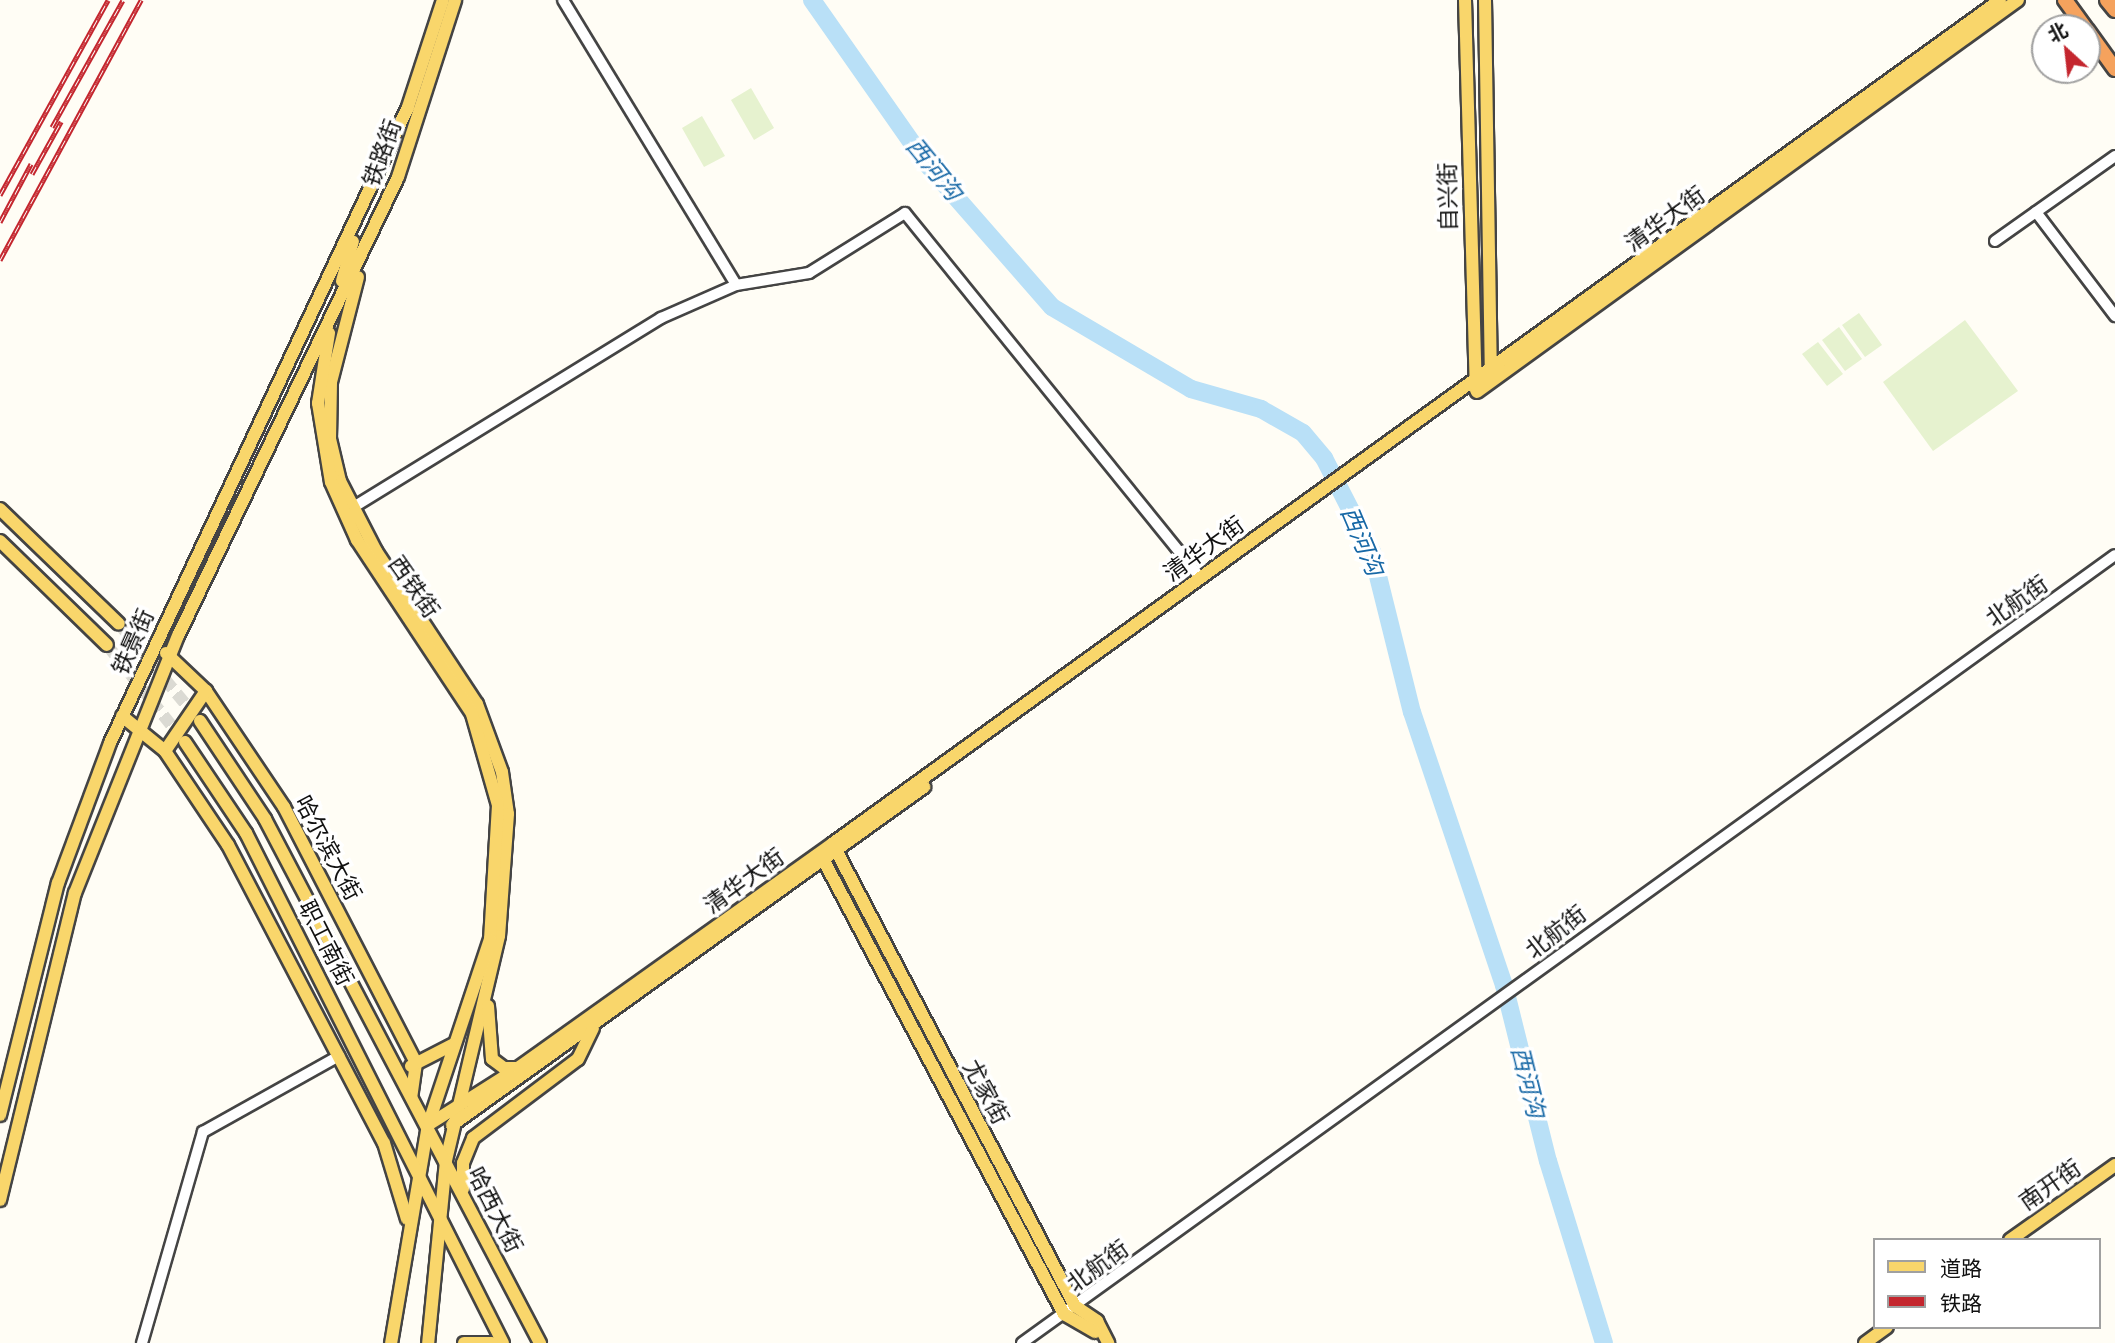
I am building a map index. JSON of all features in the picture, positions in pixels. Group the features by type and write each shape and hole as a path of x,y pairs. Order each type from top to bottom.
{"highway":[{"path":"2108,0 2115,10"},
{"path":"2101,50 2115,69"}],"main road":[{"name":"铁路街","path":"362,208 408,107 443,0"},
{"name":"铁路街","path":"333,314 398,177 455,0"},
{"name":"自兴街","path":"1465,0 1474,388"},
{"name":"自兴街","path":"1485,0 1490,377"},
{"name":"清华大街","path":"1490,377 2000,0"},
{"name":"清华大街","path":"452,1125 837,852 1263,537 2018,0"},
{"name":"西铁街","path":"362,208 333,314 318,403 331,482 356,540 464,700 494,784 498,878 485,984"},
{"name":"铁景街","path":"0,1115 58,883 122,716 362,208"},
{"name":"西铁街","path":"374,228 346,312 330,400 330,439 352,508 468,688 502,772 508,870 485,984"},
{"name":"铁景街","path":"0,1200 75,893 169,656 333,314"},
{"path":"0,509 119,624"},
{"name":"清华大街","path":"428,1125 518,1068 1200,577 1263,537"},
{"path":"0,541 107,645"},
{"name":"哈尔滨大街","path":"155,642 206,691 284,807 416,1063"},
{"path":"165,751 206,691"},
{"path":"122,716 165,751 228,845 384,1143 407,1221"},
{"name":"职工南街","path":"200,721 265,820 411,1097"},
{"name":"职工南街","path":"185,742 246,833 420,1169"},
{"name":"尤家街","path":"837,852 1069,1310"},
{"name":"尤家街","path":"824,861 1069,1310 1097,1321 1108,1343"},
{"path":"391,1343 407,1221 428,1125 454,1044 485,984"},
{"path":"485,984 492,1059 504,1068 518,1068"},
{"path":"428,1343 446,1161 454,1111 485,984"},
{"path":"466,1199 462,1169 473,1138 578,1059 596,1024"},
{"path":"399,1072 454,1044"},
{"path":"411,1097 416,1063"},
{"name":"哈西大街","path":"411,1097 540,1343"},
{"name":"南开街","path":"2013,1238 2115,1165"},
{"path":"420,1169 441,1218 503,1343"},
{"path":"1069,1310 1091,1326 1101,1343"},
{"path":"1865,1343 1884,1329"},
{"path":"464,1343 492,1343"}],"street":[{"path":"562,0 736,285"},
{"path":"1995,241 2115,156"},
{"path":"352,508 661,318 736,285 809,273 905,212 1200,577"},
{"path":"2036,212 2115,316"},
{"name":"北航街","path":"1022,1343 2115,555"},
{"path":"142,1343 203,1132 339,1056"}],"green space":[{"path":"751,88 774,128 754,140 731,100"},
{"path":"702,116 725,156 704,167 682,128"},
{"path":"1859,313 1882,345 1865,357 1842,325"},
{"path":"1965,320 2018,391 1933,451 1883,382"},
{"path":"1839,327 1862,359 1845,371 1822,340"},
{"path":"1818,342 1843,374 1827,386 1802,354"}],"waterway":[{"name":"西河沟","path":"812,0 926,163 1052,307 1191,389 1261,409 1303,433 1324,458 1372,552 1412,712 1504,985 1548,1161 1604,1343"}],"tunnel":[{"path":"119,624 197,718"},
{"path":"107,645 183,740"}],"railway":[{"path":"0,195 108,0"},
{"path":"52,127 123,0"},
{"path":"0,260 141,0"},
{"path":"32,174 61,122"},
{"path":"0,222 31,164"}]}
